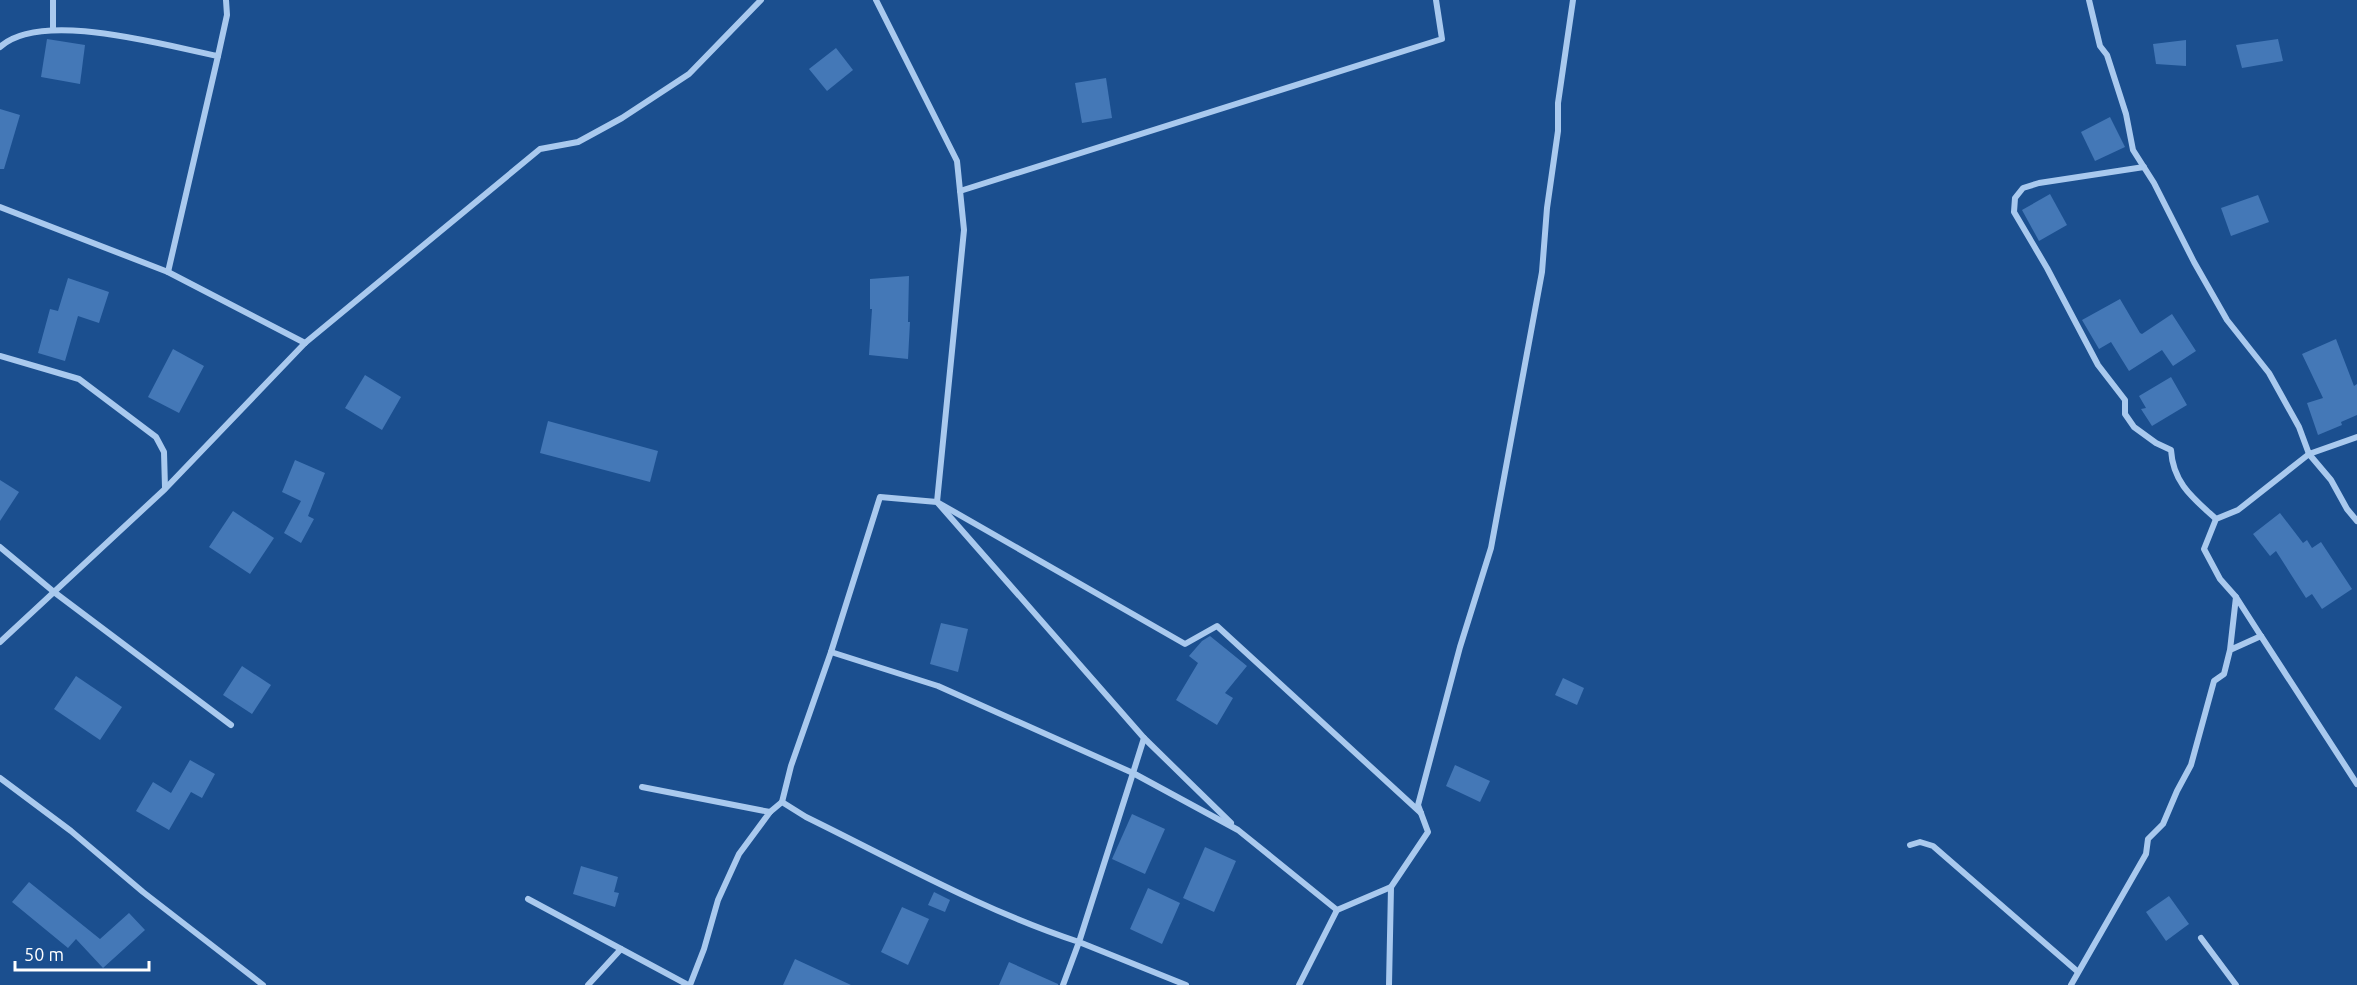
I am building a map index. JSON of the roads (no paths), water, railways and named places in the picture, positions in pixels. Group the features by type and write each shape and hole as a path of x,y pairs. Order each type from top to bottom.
{"street":[{"path":"53,0 53,30"},
{"path":"168,272 227,15 225,0"},
{"path":"0,642 165,489 305,343 540,149 578,142 622,118 688,74 761,0"},
{"path":"876,0 957,161 964,230 937,502 1144,738 1238,830 1337,910"},
{"path":"960,191 1442,39 1436,0"},
{"path":"1389,985 1391,887 1428,832 1418,805 1460,647 1491,548 1542,272 1558,131 1558,103 1573,0"},
{"path":"2089,0 2100,46 2107,55 2126,114 2133,150 2227,320 2274,382 2299,427 2309,454 2331,480 2347,509 2357,521"},
{"path":"0,47 9,39 31,32 86,31 218,56"},
{"path":"2144,167 2039,183 2023,188 2015,198 2014,212 2047,268 2098,365 2125,400 2125,414 2134,427 2156,443 2171,450 2172,466 2187,493 2216,519"},
{"path":"0,207 168,272 305,343"},
{"path":"0,356 78,379 156,437 164,452 165,489"},
{"path":"2357,437 2309,454 2238,510 2216,519 2204,549 2220,579 2236,597 2357,784"},
{"path":"528,899 689,985 704,949 718,900 739,854 770,812 782,802 791,766 831,652 880,497 937,502 1185,644 1217,626 1421,813"},
{"path":"0,547 54,592 231,725"},
{"path":"2071,985 2146,854 2148,838 2163,824 2191,765 2214,681 2224,674 2230,650 2236,597"},
{"path":"2230,650 2261,636"},
{"path":"831,652 938,686 1133,773 1238,830"},
{"path":"1063,985 1079,942 1144,738"},
{"path":"0,778 72,831 143,892 263,985"},
{"path":"642,787 770,812"},
{"path":"782,802 806,817 1035,928 1079,942 1186,985"},
{"path":"1910,845 1920,842 1933,846 2077,971"},
{"path":"1299,985 1337,910 1391,887"},
{"path":"2201,938 2236,985"},
{"path":"588,985 621,949"}]}
